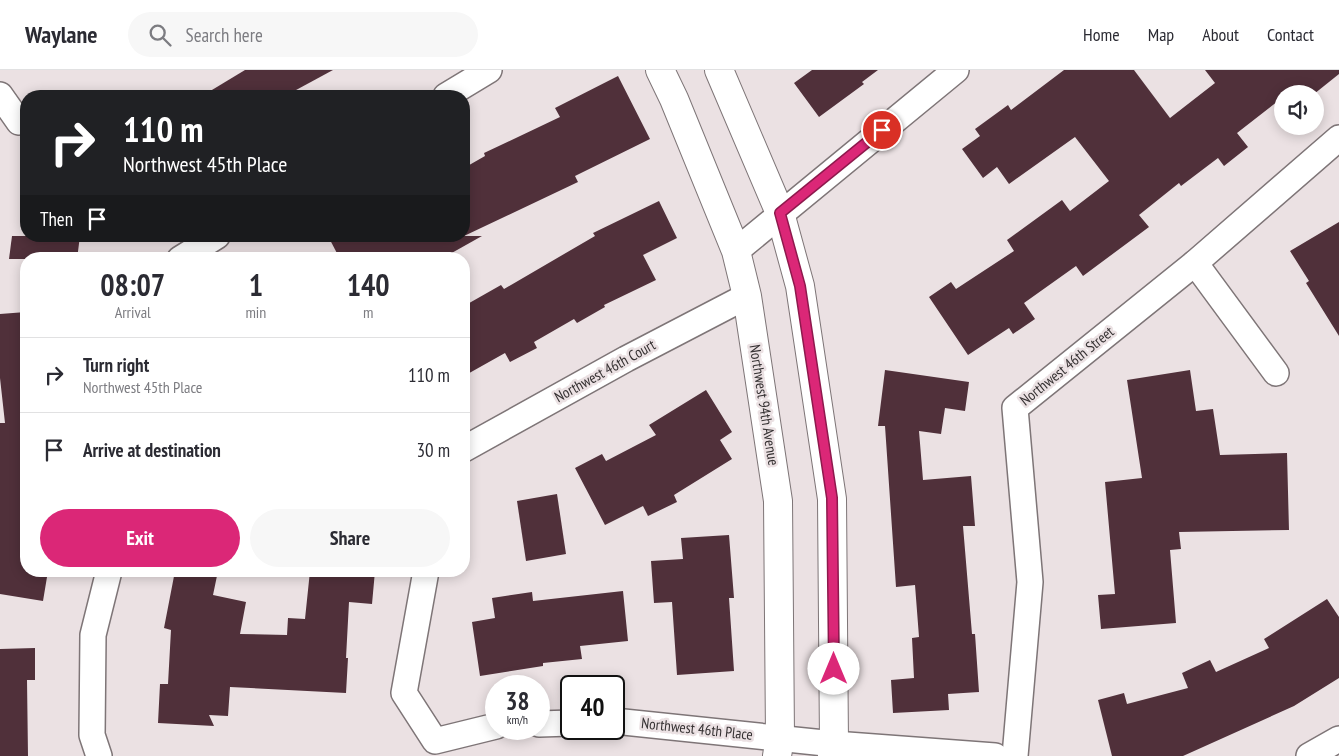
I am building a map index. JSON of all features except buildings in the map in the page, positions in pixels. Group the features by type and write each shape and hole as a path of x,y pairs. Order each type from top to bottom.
{"street":[{"path":"456,90 489,70"},
{"name":"Northwest 94th Avenue","path":"660,70 674,99 736,251 747,296 778,502 778,747"},
{"path":"719,70 780,213 800,286 832,498 833,750"},
{"path":"736,251 956,70"},
{"path":"0,95 19,122"},
{"name":"Northwest 46th Street","path":"1015,756 1030,582 1015,408 1195,263 1339,138"},
{"path":"191,252 207,242"},
{"path":"1195,263 1276,373"},
{"name":"Northwest 46th Court","path":"470,446 626,358 747,296"},
{"path":"99,756 92,736 93,635 107,577"},
{"path":"425,577 404,692 435,741 485,729"},
{"name":"Northwest 46th Place","path":"625,723 778,747"},
{"path":"1309,756 1339,739"},
{"path":"778,747 995,756"}],"route":[{"path":"834,669 832,498 800,286 780,213 882,130"}]}
